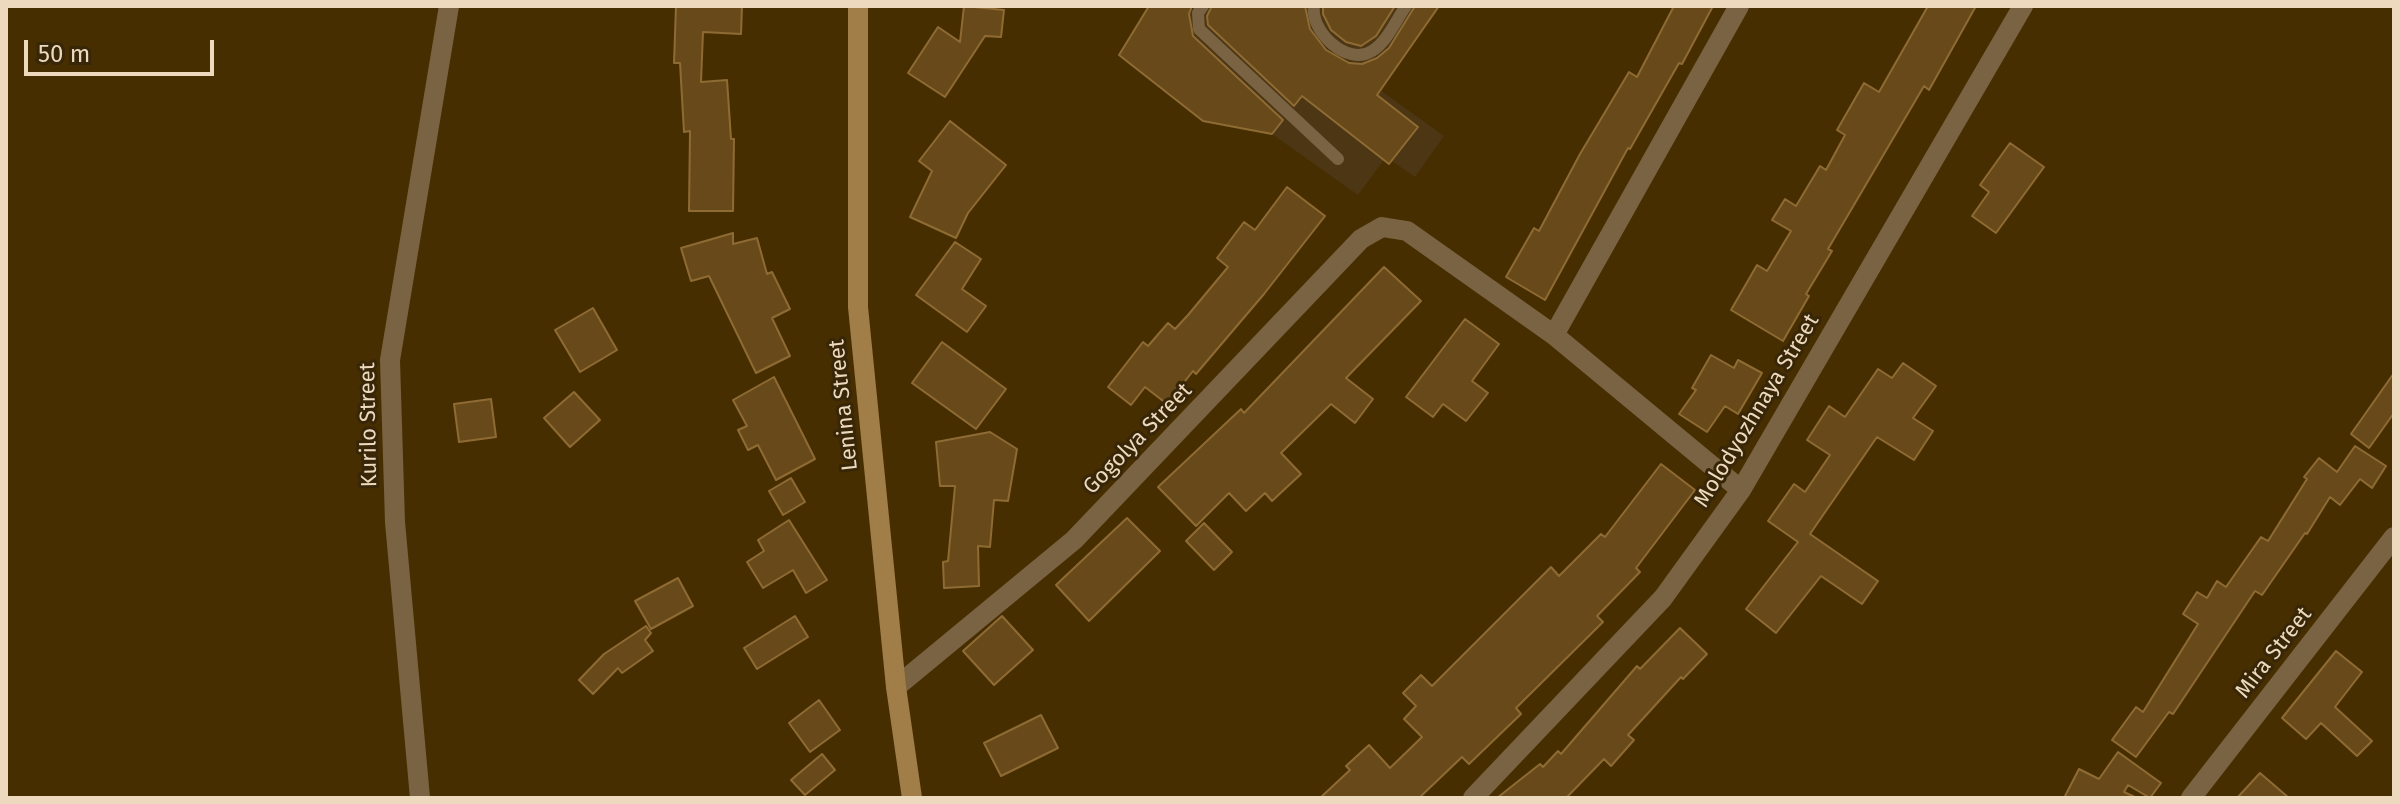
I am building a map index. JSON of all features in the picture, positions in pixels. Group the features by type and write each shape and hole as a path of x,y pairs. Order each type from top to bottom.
{"main road":[{"name":"Lenina Street","path":"858,6 858,307 896,687 912,798"}],"street":[{"name":"Kurilo Street","path":"420,798 395,522 390,360 449,6"},
{"path":"1739,6 1554,335 1741,490"},
{"name":"Molodyozhnaya Street","path":"1473,798 1663,598 1741,490 2023,6"},
{"name":"Gogolya Street","path":"896,687 1074,540 1361,239 1382,227 1407,231 1554,335"},
{"name":"Mira Street","path":"2191,798 2394,537"}],"lane":[{"path":"1203,6 1198,13 1199,29 1338,159"},
{"path":"1314,6 1318,30 1342,51 1357,55 1371,52 1378,45 1406,6"}],"shaded area":[{"path":"1149,6 1441,6 1380,90 1444,136 1415,177 1386,157 1358,195 1272,134 1203,121 1119,55"}],"building":[{"path":"676,6 742,6 741,34 703,32 701,82 727,80 731,139 734,139 733,211 689,211 690,131 684,132 680,63 674,63"},
{"path":"964,6 1004,10 1001,37 985,36 945,97 908,73 938,27 960,42"},
{"path":"1149,6 1192,6 1189,14 1193,36 1283,120 1272,134 1203,121 1119,55"},
{"path":"1212,6 1305,6 1310,29 1326,50 1349,63 1362,64 1377,58 1389,48 1415,6 1439,6 1377,95 1418,127 1389,164 1302,96 1294,106 1208,25 1207,16"},
{"path":"1323,6 1395,6 1376,36 1361,46 1346,42 1331,30 1323,14"},
{"path":"1674,6 1713,6 1682,64 1679,63 1628,148 1545,300 1506,277 1534,228 1539,231 1629,72 1637,77"},
{"path":"1928,6 1976,6 1929,90 1924,86 1828,249 1832,251 1783,341 1731,310 1757,265 1767,271 1791,231 1772,220 1785,199 1796,206 1820,166 1826,170 1845,135 1837,130 1864,83 1879,92"},
{"path":"950,121 1006,165 968,213 956,238 910,217 932,171 919,161"},
{"path":"2010,143 2044,167 1996,233 1972,216 1989,192 1980,185"},
{"path":"1287,187 1325,216 1196,374 1193,371 1167,404 1145,387 1131,405 1108,387 1143,342 1148,346 1168,323 1175,329 1188,315 1228,267 1217,258 1244,222 1255,230"},
{"path":"733,233 733,244 757,238 767,274 772,272 790,309 772,318 790,356 756,373 709,276 691,281 681,248"},
{"path":"955,242 981,259 962,289 986,306 967,332 916,295"},
{"path":"1384,267 1421,301 1346,378 1373,399 1355,423 1331,404 1281,453 1301,474 1272,501 1265,493 1246,511 1229,493 1196,526 1158,487 1241,409 1244,413"},
{"path":"593,308 617,350 580,372 555,330"},
{"path":"1465,319 1499,344 1472,381 1488,393 1466,421 1443,404 1433,417 1406,397"},
{"path":"942,342 1006,389 976,429 912,383"},
{"path":"1711,355 1734,368 1738,360 1762,373 1738,414 1725,406 1707,432 1679,414 1696,390 1692,388"},
{"path":"1903,363 1936,386 1913,418 1933,431 1914,460 1877,437 1810,534 1878,581 1862,604 1821,576 1776,633 1746,609 1798,542 1768,521 1794,484 1805,492 1830,455 1807,440 1829,406 1845,417 1878,369 1892,378"},
{"path":"2394,373 2394,413 2369,448 2351,434"},
{"path":"774,377 815,459 776,480 758,445 748,450 738,430 747,426 733,400"},
{"path":"574,392 600,420 570,447 544,418"},
{"path":"491,399 496,437 459,442 454,404"},
{"path":"990,432 1017,449 1008,501 994,500 990,547 978,546 979,586 944,588 943,562 948,561 955,486 940,486 936,442"},
{"path":"2355,446 2386,466 2372,488 2360,479 2340,505 2330,497 2262,595 2255,591 2173,714 2169,712 2136,757 2112,740 2136,707 2143,712 2198,624 2183,614 2197,592 2207,598 2217,581 2226,587 2261,537 2268,541 2307,479 2304,477 2319,458 2337,472"},
{"path":"1661,464 1695,490 1636,568 1640,572 1597,616 1603,622 1516,708 1521,714 1469,764 1462,757 1419,798 1320,798 1350,770 1346,766 1369,745 1390,768 1422,737 1404,719 1416,706 1403,693 1421,675 1432,686 1551,567 1559,576 1601,534 1605,537"},
{"path":"791,478 805,502 783,515 769,491"},
{"path":"1127,518 1160,551 1089,621 1056,585"},
{"path":"789,520 827,580 806,593 793,570 763,588 747,562 764,551 758,540"},
{"path":"1204,523 1232,552 1214,570 1186,541"},
{"path":"678,578 693,606 651,629 635,601"},
{"path":"795,616 808,637 757,669 744,648"},
{"path":"1002,616 1033,650 994,685 963,651"},
{"path":"646,626 651,633 645,640 653,651 622,673 618,668 593,694 579,680 604,654"},
{"path":"1680,628 1707,654 1683,679 1681,677 1628,735 1634,740 1611,766 1604,759 1566,798 1497,798 1540,764 1543,767 1558,751 1561,754 1637,666 1640,669"},
{"path":"2336,651 2362,672 2335,707 2372,741 2357,756 2321,723 2306,739 2282,718"},
{"path":"819,700 840,730 810,752 789,723"},
{"path":"1041,715 1058,748 1001,776 984,743"},
{"path":"2118,752 2161,783 2150,798 2128,785 2124,792 2137,798 2064,798 2079,769 2099,779"},
{"path":"822,754 835,770 805,795 791,780"},
{"path":"2260,773 2289,798 2237,798"}]}
